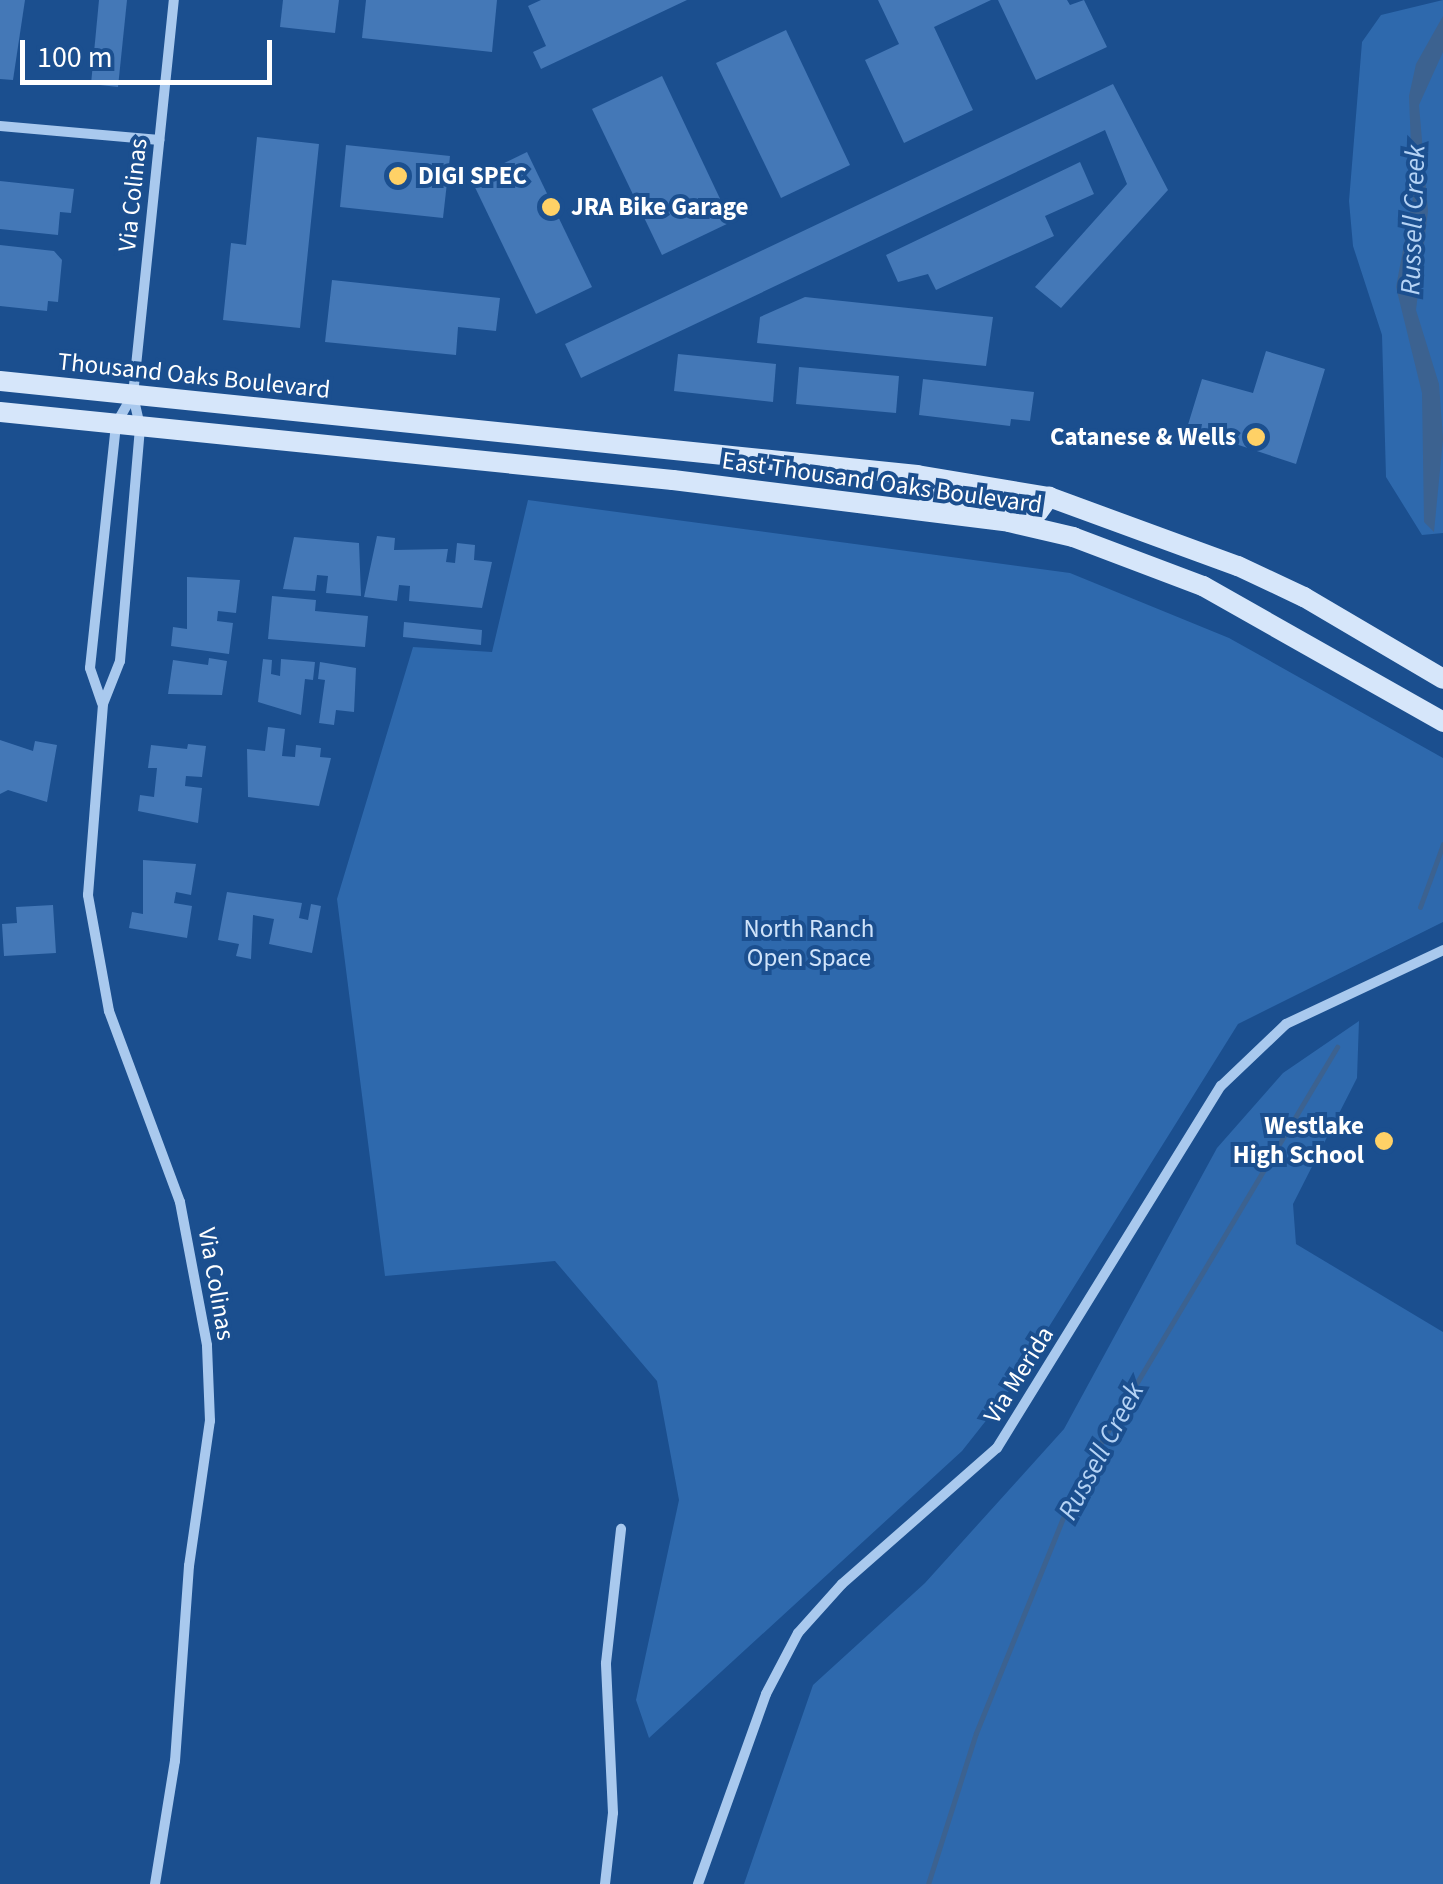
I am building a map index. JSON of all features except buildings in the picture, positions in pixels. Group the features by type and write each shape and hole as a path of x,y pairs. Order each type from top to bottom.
{"main road":[{"name":"Thousand Oaks Boulevard","path":"0,381 382,420"},
{"path":"0,412 140,426"},
{"name":"East Thousand Oaks Boulevard","path":"382,420 917,475 1050,496 1172,537 1304,597 1443,680"},
{"name":"East Thousand Oaks Boulevard","path":"140,426 882,503 1008,522 1145,561 1264,617 1443,722"},
{"path":"882,503 914,494 1038,512 1050,496"}],"street":[{"name":"Via Colinas","path":"155,1884 176,1761 209,1385 202,1300 184,1218 110,1011 93,944 90,817 103,704 120,662 140,426 133,395 174,0"},
{"path":"0,126 159,140"},
{"name":"Via Colinas","path":"103,704 90,668 116,424 133,395"},
{"name":"Via Merida","path":"698,1884 766,1694 798,1633 842,1584 997,1448 1221,1086 1286,1024 1443,950"},
{"path":"605,1884 613,1813 606,1663 621,1529"}],"green space":[{"path":"1443,0 1443,533 1422,535 1386,477 1382,335 1353,246 1349,201 1362,42 1381,15"},
{"name":"North Ranch Open Space","path":"528,500 1070,573 1229,638 1443,758 1443,922 1238,1024 1007,1394 962,1451 649,1738 636,1700 679,1500 657,1381 555,1261 385,1276 337,899 413,647 492,652"},
{"path":"1359,1021 1357,1078 1293,1204 1296,1244 1443,1332 1443,1884 744,1884 813,1685 925,1583 1064,1429 1217,1148 1283,1073"}],"water":[{"path":"1443,16 1443,52 1419,105 1428,211 1416,310 1439,384 1443,439 1434,532 1424,522 1422,393 1396,287 1413,197 1409,96 1416,64"}],"waterway":[{"name":"Russell Creek","path":"1420,907 1443,844"},
{"name":"Russell Creek","path":"928,1884 976,1733 1077,1483 1337,1047"}],"place":[{"name":"DIGI SPEC","path":"398,176"},
{"name":"JRA Bike Garage","path":"551,207"},
{"name":"Catanese & Wells","path":"1256,437"},
{"name":"Westlake High School","path":"1384,1141"}]}
